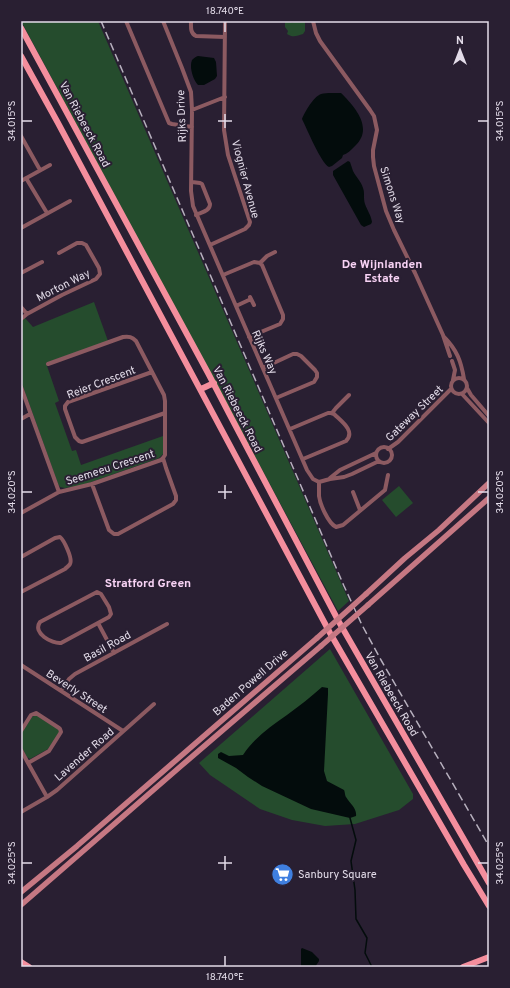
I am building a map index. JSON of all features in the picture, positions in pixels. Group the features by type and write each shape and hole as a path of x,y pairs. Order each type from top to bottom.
{"main road":[{"name":"Van Riebeeck Road","path":"21,28 214,383 339,622 489,883"},
{"path":"21,56 54,115 330,633 427,802 489,906"},
{"path":"54,115 66,109"},
{"path":"126,250 138,244"},
{"path":"200,389 214,383"},
{"name":"Baden Powell Drive","path":"21,892 77,846 317,638 489,484"},
{"name":"Baden Powell Drive","path":"21,905 321,646 489,498"},
{"path":"463,967 489,957"},
{"path":"21,962 29,967"}],"street":[{"path":"126,21 169,123 192,127"},
{"name":"Rijks Drive","path":"163,21 190,86 192,95 192,199 196,215"},
{"path":"191,21 191,31 195,36 225,37"},
{"name":"Viognier Avenue","path":"210,245 245,229 248,227 250,222 228,155 224,130 225,21"},
{"name":"Simons Way","path":"313,21 320,41 374,116 377,130 373,157 386,211 443,335 450,356"},
{"path":"192,110 224,97"},
{"path":"21,136 40,170"},
{"path":"21,181 50,165"},
{"path":"26,178 47,213"},
{"path":"192,182 200,182 202,184 210,204 210,208 208,210 196,215"},
{"path":"21,228 70,201"},
{"name":"Rijks Way","path":"196,215 310,475 313,479 320,482"},
{"name":"Morton Way","path":"21,319 27,314 62,295 96,279 100,274 96,262 86,245 82,242 77,243 59,253"},
{"path":"260,263 267,256 275,252"},
{"path":"21,274 42,262"},
{"path":"223,275 254,262 260,263 283,314 280,324 249,337"},
{"path":"236,306 251,298 254,305"},
{"path":"21,307 27,314"},
{"name":"Simons Way","path":"443,335 455,350 460,361 464,379"},
{"name":"Seemeeu Crescent","path":"21,513 59,492 92,484 161,460 165,453 164,395 136,341 133,338 123,337 48,364"},
{"path":"263,368 293,354 297,354 316,371 317,377 314,382 276,398"},
{"path":"452,361 455,370 453,380 450,384 451,389 454,393 462,394 489,423"},
{"name":"Reier Crescent","path":"152,372 68,402 65,406 75,437 82,442 165,413"},
{"path":"453,380 457,378 464,379 471,395 489,416"},
{"path":"21,387 59,492"},
{"path":"462,394 467,388"},
{"name":"Gateway Street","path":"388,449 398,442 451,389"},
{"path":"290,429 328,413 332,413 349,395"},
{"path":"303,459 349,438 350,432 348,429 332,413"},
{"path":"21,419 30,414"},
{"path":"330,479 340,470 376,453 381,448 386,448 391,453 389,460 385,462 379,461 344,477 320,482 320,502 333,526 339,527 385,490 388,476"},
{"path":"376,453 379,461"},
{"path":"92,484 109,530 114,534 118,534 175,502 176,496 163,458"},
{"path":"357,463 360,471"},
{"path":"352,492 360,510"},
{"path":"21,556 55,538 60,537 63,539 71,561 69,566 65,569 21,592"},
{"path":"98,592 106,601 111,614 109,617 98,623 61,644 54,643 40,634 37,628 40,622 98,592"},
{"path":"98,623 114,653"},
{"name":"Basil Road","path":"61,691 72,676 167,624"},
{"name":"Beverly Street","path":"21,665 123,732"},
{"name":"Lavender Road","path":"21,812 47,798 72,778 154,704"},
{"path":"21,731 31,715 35,713 39,714 61,730 61,734 49,751 28,762"},
{"path":"21,750 47,798"}],"green space":[{"path":"21,21 98,21 349,601 338,611"},
{"path":"285,21 290,21 292,23 295,21 305,21 305,31 303,34 297,36 287,34 288,31 285,27"},
{"path":"94,302 108,341 46,363 59,401 55,403 72,451 76,450 81,465 163,436 163,454 159,458 83,485 65,488 60,487 58,484 21,381 21,321 25,318 33,327"},
{"path":"399,486 413,503 396,517 382,500"},
{"path":"330,649 413,794 413,799 399,810 355,824 325,826 292,820 260,809 210,775 199,763"},
{"path":"36,715 58,729 59,733 48,749 30,759 27,757 21,746 21,734 32,717"}],"shaded area":[{"path":"198,56 214,58 216,62 217,76 215,79 204,85 198,85 192,73 192,60"},
{"path":"341,93 357,111 363,125 363,132 355,146 329,167 318,153 302,119 312,101 321,94"},
{"path":"348,161 350,162 353,171 362,186 365,204 372,222 364,227 361,225 333,175 333,171"},
{"path":"322,687 328,688 324,771 327,781 344,790 354,808 356,816 350,818 311,809 262,786 236,768 218,758 218,754 221,752 229,756 243,755 252,743 263,733"},
{"path":"302,948 312,952 319,959 315,967 301,967"}],"waterway":[{"path":"350,818 356,840 351,861 355,890 356,919 367,938 365,953 372,967"}],"railway":[{"path":"101,21 362,625 489,846"}],"place":[{"name":"Sanbury Square","path":"282,874"}],"district":[{"name":"De Wijnlanden Estate","path":"382,271"},
{"name":"Stratford Green","path":"148,583"}]}
